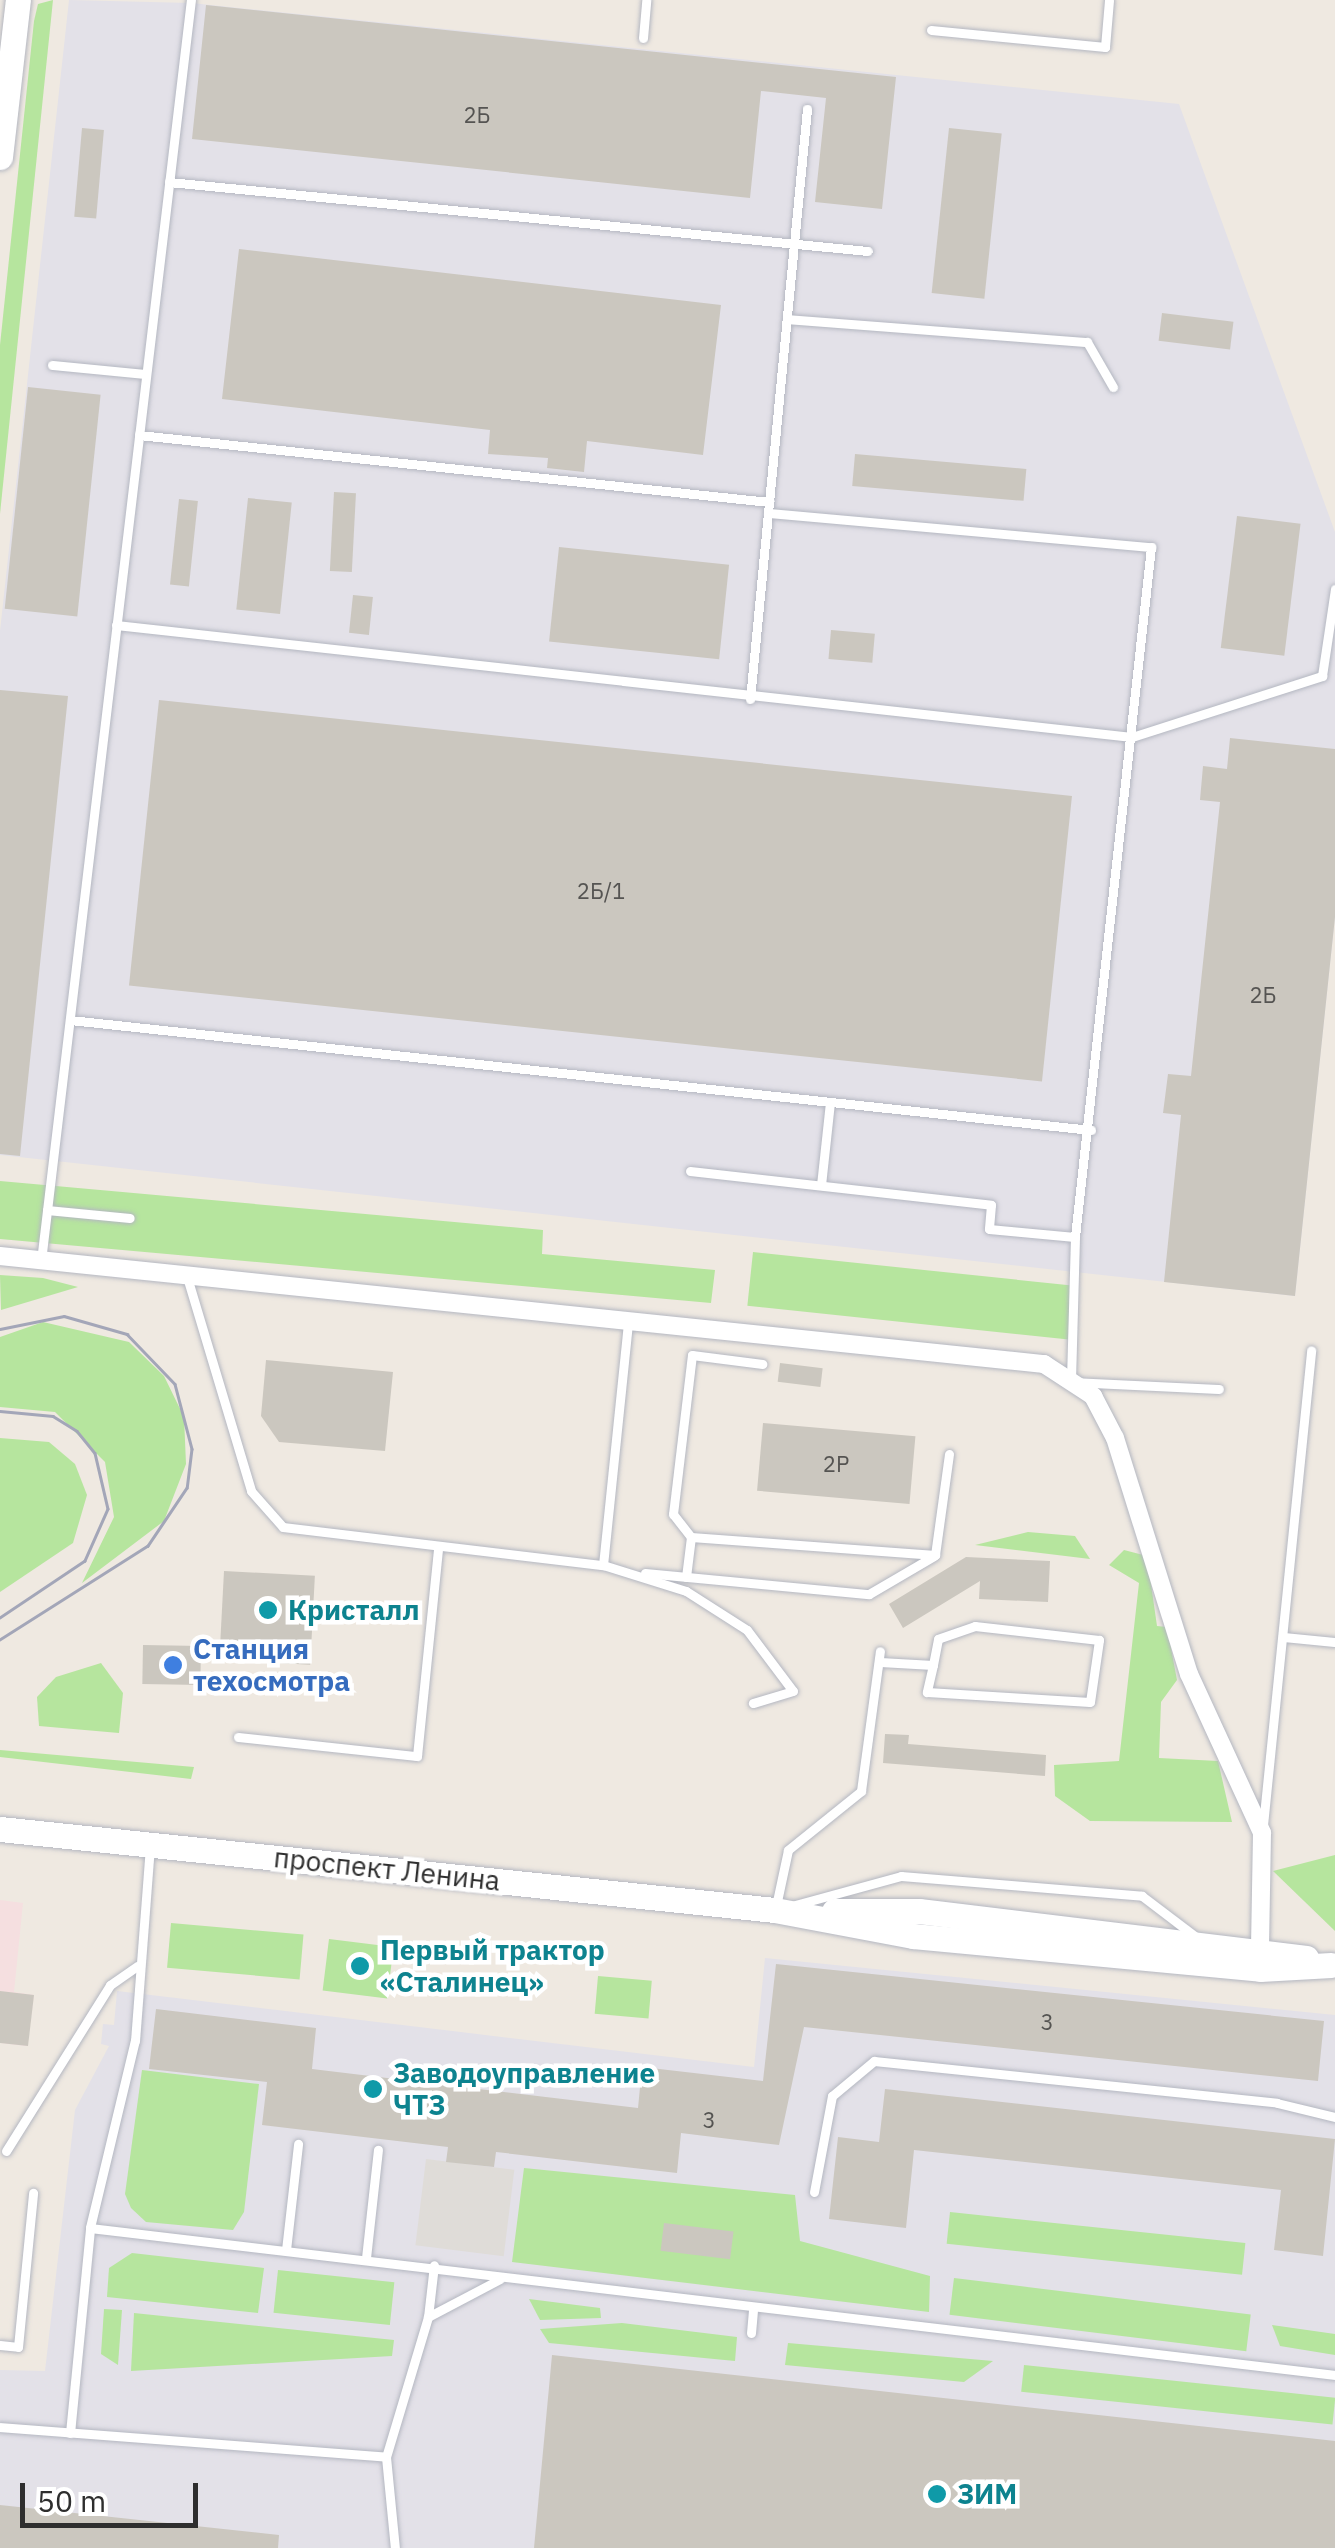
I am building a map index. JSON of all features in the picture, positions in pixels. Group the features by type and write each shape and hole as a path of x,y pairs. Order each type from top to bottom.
{"street":[{"path":"0,157 18,0"},
{"path":"0,1256 1044,1364 1093,1396 1115,1438 1189,1674 1262,1834 1260,1947 1234,1967"},
{"name":"проспект Ленина","path":"0,1829 916,1924 1154,1959 1234,1967 1333,1965"},
{"name":"проспект Ленина","path":"916,1924 1187,1935 1333,1965"}],"lane":[{"path":"42,1261 191,0"},
{"path":"643,38 646,0"},
{"path":"931,30 1105,48 1110,0"},
{"path":"750,699 807,109"},
{"path":"169,182 868,251"},
{"path":"787,318 1087,342 1113,388"},
{"path":"52,365 146,374"},
{"path":"138,435 1151,547 1091,1130 1075,1237 1071,1382 1218,1389"},
{"path":"116,625 750,699 1132,737 1322,676 1334,589"},
{"path":"70,1020 1091,1130"},
{"path":"821,1186 830,1102"},
{"path":"690,1171 991,1205 989,1229 1075,1237"},
{"path":"47,1210 130,1218"},
{"path":"187,1277 251,1491 284,1527 632,1572 869,1594 935,1555"},
{"path":"603,1566 628,1318"},
{"path":"1262,1834 1311,1350"},
{"path":"686,1577 691,1537 673,1514 692,1355 762,1364"},
{"path":"935,1555 949,1454"},
{"path":"691,1537 935,1555"},
{"path":"238,1737 417,1756 438,1548"},
{"path":"632,1572 747,1630 793,1691 753,1703"},
{"path":"975,1626 1099,1640 1090,1702 927,1692 933,1665 938,1639 975,1626"},
{"path":"1283,1638 1335,1642"},
{"path":"933,1665 880,1657 861,1791 788,1850 775,1910 901,1876 1142,1896 1187,1935 1154,1959"},
{"path":"70,2433 90,2228 135,2040 137,1966 150,1844"},
{"path":"6,2151 110,1984 137,1966"},
{"path":"814,2192 832,2096 874,2061 1277,2102 1335,2118"},
{"path":"286,2250 298,2144"},
{"path":"366,2258 378,2150"},
{"path":"0,2345 18,2346 33,2193"},
{"path":"90,2228 1335,2375"},
{"path":"396,2548 386,2457 428,2317 434,2266"},
{"path":"428,2317 500,2279"},
{"path":"751,2333 753,2308"},
{"path":"0,2427 386,2457"}],"shaded area":[{"path":"69,0 191,3 1179,104 1335,532 1335,917 1295,1296 0,1155 0,631"},
{"path":"0,1900 23,1903 14,1992 34,1995 27,2046 0,2043"},
{"path":"765,1958 1335,2015 1335,2548 0,2548 0,2370 45,2371 75,2110 109,2046 101,2044 103,2024 114,2025 117,1991 754,2067"},
{"path":"426,2159 514,2170 504,2256 415,2245"}],"green space":[{"path":"53,0 0,514 0,345 34,21 38,4"},
{"path":"0,1181 543,1230 542,1254 715,1270 711,1303 0,1239"},
{"path":"753,1252 1074,1286 1069,1339 747,1306"},
{"path":"0,1275 43,1278 78,1287 1,1310"},
{"path":"43,1322 129,1342 164,1376 184,1417 186,1464 164,1521 82,1583 114,1517 105,1462 55,1412 0,1407 0,1337"},
{"path":"0,1438 49,1442 75,1464 87,1495 73,1543 0,1592"},
{"path":"1028,1532 1075,1536 1090,1559 975,1545"},
{"path":"1124,1550 1147,1556 1157,1626 1167,1627 1177,1680 1161,1702 1159,1758 1218,1761 1232,1822 1090,1821 1055,1796 1054,1765 1119,1761 1139,1583 1109,1565"},
{"path":"101,1663 123,1693 119,1733 39,1726 37,1697 56,1677"},
{"path":"0,1750 194,1767 191,1779 0,1757"},
{"path":"1335,1855 1335,1931 1273,1871"},
{"path":"171,1923 303,1935 300,1979 167,1968"},
{"path":"329,1939 394,1947 387,1999 323,1991"},
{"path":"598,1976 652,1981 648,2019 595,2014"},
{"path":"142,2070 259,2084 244,2212 233,2230 146,2222 131,2208 125,2194"},
{"path":"524,2168 795,2195 800,2241 930,2276 929,2312 512,2262"},
{"path":"950,2212 1245,2243 1242,2275 947,2244"},
{"path":"132,2253 264,2268 258,2313 107,2297 109,2268"},
{"path":"278,2270 394,2282 390,2325 274,2313"},
{"path":"954,2278 1251,2314 1246,2351 949,2315"},
{"path":"529,2299 600,2308 601,2318 540,2320"},
{"path":"104,2309 122,2310 118,2365 101,2354"},
{"path":"134,2313 394,2340 392,2356 131,2371"},
{"path":"622,2323 737,2337 735,2361 549,2343 540,2329"},
{"path":"1272,2325 1335,2334 1335,2355 1280,2346"},
{"path":"788,2343 993,2361 964,2382 785,2365"},
{"path":"1024,2365 1335,2398 1332,2425 1021,2392"}],"building":[{"path":"206,5 896,77 882,209 815,202 826,98 761,91 750,198 192,139"},
{"path":"82,128 104,130 96,219 74,217"},
{"path":"949,128 1002,134 984,299 932,293"},
{"path":"239,249 721,305 703,455 587,441 584,472 547,468 548,458 488,454 490,430 222,399"},
{"path":"1162,313 1233,322 1230,350 1159,341"},
{"path":"28,387 101,395 77,616 5,609"},
{"path":"855,454 1026,469 1024,501 852,486"},
{"path":"334,492 356,493 352,572 330,571"},
{"path":"248,498 292,503 280,614 236,609"},
{"path":"179,499 198,501 189,587 170,585"},
{"path":"1237,516 1301,524 1284,656 1221,648"},
{"path":"559,547 729,565 719,659 549,641"},
{"path":"353,595 373,597 369,635 349,633"},
{"path":"831,630 875,634 872,663 828,659"},
{"path":"0,690 68,696 20,1156 0,1154"},
{"path":"159,700 1072,796 1042,1081 129,985"},
{"path":"1230,738 1335,749 1335,917 1295,1296 1164,1282 1181,1115 1163,1113 1168,1074 1191,1076 1220,802 1200,800 1203,766 1227,769"},
{"path":"266,1360 393,1372 385,1451 279,1442 261,1416"},
{"path":"780,1363 823,1368 820,1387 778,1382"},
{"path":"763,1423 915,1436 909,1504 757,1491"},
{"path":"966,1557 1050,1561 1048,1602 979,1599 980,1581 903,1628 889,1604"},
{"name":"Кристалл","path":"224,1571 315,1576 310,1665 219,1660"},
{"path":"143,1645 201,1646 200,1685 142,1684"},
{"path":"885,1734 909,1735 908,1744 1046,1755 1045,1776 883,1763"},
{"path":"776,1964 1324,2021 1318,2081 804,2027 779,2145 681,2133 677,2173 496,2152 494,2167 446,2162 448,2147 262,2125 267,2082 149,2069 156,2009 316,2028 312,2069 638,2108 642,2067 763,2081"},
{"path":"0,1991 34,1995 28,2046 0,2043"},
{"path":"885,2089 1335,2139 1323,2256 1274,2250 1281,2190 914,2150 906,2228 829,2219 838,2137 879,2142"},
{"path":"664,2223 733,2232 730,2259 661,2251"},
{"name":"ЗИМ","path":"552,2355 1335,2441 1335,2548 534,2548"},
{"path":"0,2505 279,2535 278,2548 0,2548"}],"tram line":[{"path":"0,1329 64,1316 127,1334 175,1384 192,1449 187,1488 148,1546 0,1640"},
{"path":"0,1411 53,1416 77,1431 95,1453 108,1509 85,1561 0,1618"}],"place":[{"name":"Кристалл","path":"268,1610"},
{"name":"Станция техосмотра","path":"173,1665"},
{"name":"Первый трактор «Сталинец»","path":"360,1966"},
{"name":"Заводоуправление ЧТЗ","path":"373,2089"},
{"name":"ЗИМ","path":"937,2494"}]}
